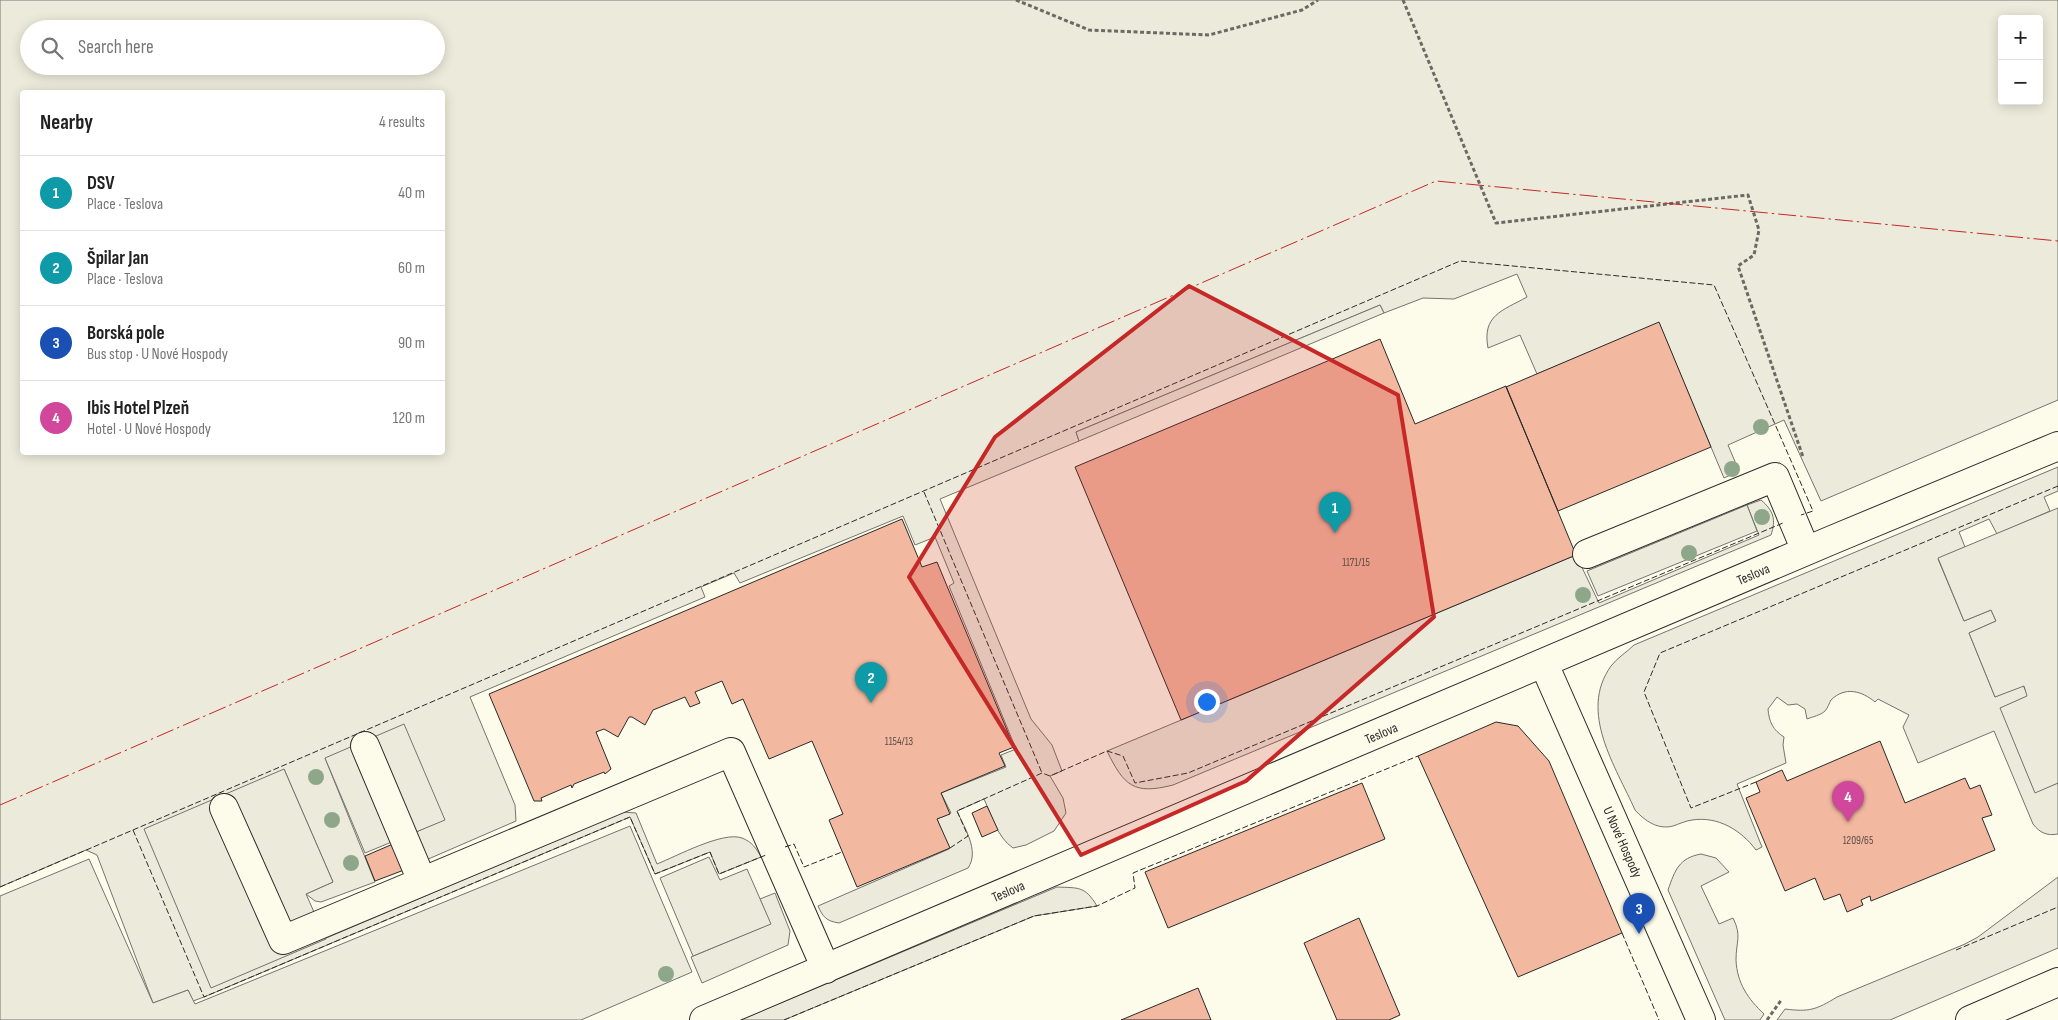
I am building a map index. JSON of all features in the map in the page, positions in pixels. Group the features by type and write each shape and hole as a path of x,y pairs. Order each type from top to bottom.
{"street":[{"name":"Teslova","path":"704,1020 1806,551 2058,446"},
{"path":"1587,554 1775,477 1806,551"},
{"name":"U Nové Hospody","path":"1544,664 1702,1020"},
{"path":"364,746 422,881"},
{"path":"224,808 283,940 731,752 826,969"},
{"path":"1970,1020 2058,982"}],"path":[{"path":"1016,0 1089,30 1209,35 1302,10 1318,0"},
{"path":"1403,0 1496,223 1748,195 1759,230 1754,255 1738,266 1806,465"},
{"path":"1767,1020 1782,999"}],"highlighted area":[{"path":"1189,286 1398,395 1434,617 1246,781 1081,855 909,577 995,437"}],"shaded area":[{"path":"0,0 2058,0 2058,400 1821,501 1784,420 1728,445 1739,471 1724,478 1659,323 1537,374 1520,335 1488,348 1488,328 1491,321 1502,311 1527,297 1517,274 1454,299 1423,298 1384,313 1380,305 1076,432 1079,441 940,499 1031,719 1052,745 1062,771 1050,776 1063,798 1066,813 1054,831 1026,845 1013,848 1007,843 996,826 984,799 957,811 972,847 971,861 968,868 839,923 825,918 818,906 949,849 937,819 951,813 941,793 1006,767 1001,755 1016,749 949,586 954,583 935,537 915,545 903,516 740,583 734,573 701,587 705,597 470,697 515,805 516,821 426,860 414,833 445,819 325,758 375,882 321,902 315,901 306,894 333,882 284,769 211,987 623,812 636,813 657,864 712,841 734,837 748,841 761,857 719,874 710,852 655,874 630,817 204,997 193,1001 188,990 153,1003 97,855 86,850 0,887"},
{"path":"1380,305 1384,313 1079,441 1076,432"},
{"path":"2058,467 2058,491 2044,497 2050,511 1997,534 1989,519 1959,532 1965,547 1938,559 1964,621 1991,610 1996,621 1969,633 1995,697 2023,685 2028,696 2001,708 2035,792 2058,783 2058,834 2050,835 2044,833 2033,824 1994,731 1918,763 1903,727 1909,715 1878,699 1875,702 1865,695 1853,692 1842,693 1836,696 1823,712 1807,719 1805,709 1797,704 1788,705 1777,697 1768,709 1772,725 1784,737 1783,745 1786,763 1737,784 1762,847 1756,850 1743,836 1720,822 1702,819 1662,827 1647,821 1635,810 1610,758 1599,720 1598,702 1602,684 1611,666 1634,645"},
{"path":"1761,500 1769,508 1773,516 1771,535 1173,785 1149,789 1132,785 1119,772 1107,751 1576,555 1599,603 1759,535 1747,505"},
{"path":"1747,505 1757,531 1598,596 1587,571"},
{"path":"2058,508 2058,783 2035,793 2000,708 2027,696 2024,686 1995,697 1969,633 1996,621 1991,610 1964,621 1938,558"},
{"path":"404,724 445,820 365,853 325,758"},
{"path":"284,769 333,882 306,894 326,939 211,988 144,829"},
{"path":"630,826 692,972 581,1020 0,1020 0,896 89,859 153,1003 188,990 195,1004"},
{"path":"1701,854 1716,858 1729,872 1701,886 1719,924 1733,918 1736,924 1738,934 1736,960 1739,976 1744,990 1764,1014 1760,1020 1725,1020 1668,890 1679,866 1688,858"},
{"path":"709,857 720,880 747,869 771,924 693,956 660,878"},
{"path":"2058,877 2058,948 1890,1020 1777,1020 1785,1009 1806,1010 1818,1007 1837,997 1965,944 1978,937"},
{"path":"1057,887 1081,889 1093,899 1097,906 1034,916 784,1020 740,1020"},
{"path":"775,893 790,931 788,945 702,983 691,957 770,924 760,899"}],"building":[{"path":"1659,322 1711,447 1558,511 1506,387"},
{"path":"1380,339 1415,424 1506,386 1576,555 1181,720 1075,467"},
{"path":"902,519 922,567 937,562 1014,747 999,753 1005,766 941,793 950,814 937,819 950,848 857,887 829,820 843,814 812,741 769,759 743,699 732,704 722,681 695,692 700,703 690,707 685,697 653,710 645,725 629,717 618,737 604,729 596,732 611,769 605,774 604,772 574,784 572,788 571,785 541,798 542,801 534,801 489,694"},
{"path":"1496,722 1518,726 1549,761 1622,933 1518,977 1418,756"},
{"path":"1880,741 1905,803 1965,778 1970,789 1980,785 1992,815 1982,818 1995,850 1871,901 1870,896 1861,900 1863,905 1847,912 1840,894 1824,900 1815,878 1785,891 1746,798 1760,792 1756,782 1782,770 1787,781"},
{"path":"1362,783 1385,839 1168,928 1145,872"},
{"path":"987,806 998,830 982,837 972,813"},
{"path":"393,844 404,870 375,881 365,856"},
{"path":"1359,918 1400,1015 1389,1020 1337,1020 1304,943"},
{"path":"1198,988 1211,1020 1121,1020"}],"fence":[{"path":"0,887 1460,261 1714,285 1813,511 1801,515"},
{"path":"1756,782 1691,808 1644,692 1660,653 2058,486"},
{"path":"924,492 1042,773"},
{"path":"950,848 968,836 957,811 1042,773 1050,776 1107,751 1123,756 1135,783 1188,773 1783,523"},
{"path":"784,1020 1034,916 1097,906 1135,888 1133,873 1418,756"},
{"path":"133,830 204,997 630,817 655,874 710,852 719,874 766,855"},
{"path":"785,847 794,844 804,867 842,852"},
{"path":"1956,950 2058,907"},
{"path":"1622,933 1659,1020"}],"power":[{"path":"0,805 1436,181 2058,241"}],"place":[{"name":"DSV","path":"1335,533"},
{"name":"Špilar Jan","path":"871,703"},
{"name":"Ibis Hotel Plzeň","path":"1848,822"},
{"name":"Borská pole","path":"1639,934"}]}
